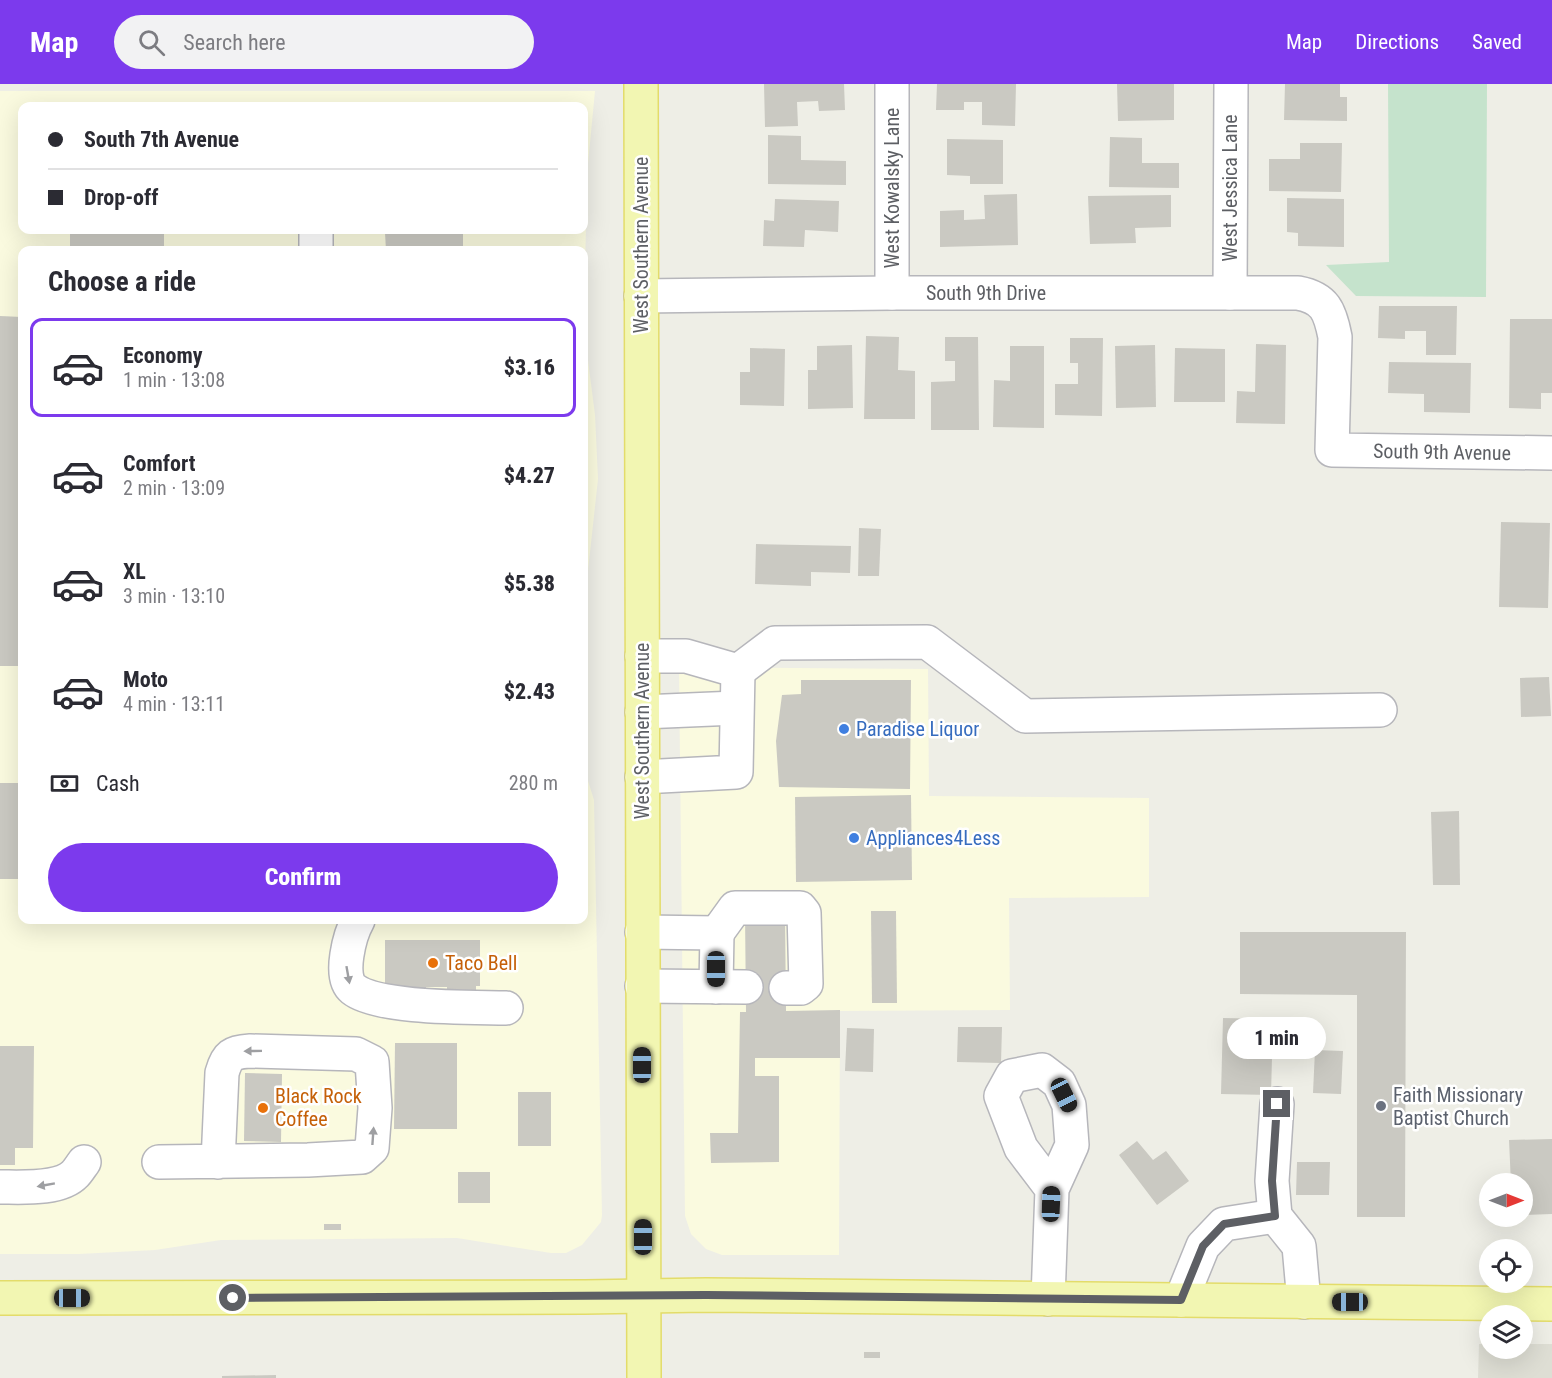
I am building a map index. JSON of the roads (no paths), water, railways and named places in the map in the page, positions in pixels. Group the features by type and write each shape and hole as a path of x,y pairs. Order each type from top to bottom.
{"main road":[{"name":"West Southern Avenue","path":"641,84 644,1378"},
{"path":"0,1298 706,1295 1552,1304"}],"street":[{"name":"West Kowalsky Lane","path":"892,84 892,293"},
{"name":"West Jessica Lane","path":"1230,293 1231,84"},
{"name":"South 9th Drive","path":"641,296 1298,292 1311,295 1326,307 1335,336 1332,450"},
{"name":"South 9th Avenue","path":"1332,450 1552,453"},
{"path":"738,670 775,644 927,642 1025,717 1380,710"},
{"path":"642,656 686,656 738,670"},
{"path":"642,777 736,772 738,670"},
{"path":"642,712 736,708"},
{"path":"717,933 735,908 800,908 804,913 806,984 801,988 786,988"},
{"path":"355,924 351,931 346,968 347,981 352,988 386,1002 506,1008"},
{"path":"642,932 717,933"},
{"path":"642,986 731,987 717,933"},
{"path":"159,1162 218,1162 308,1160 362,1157 372,1148 375,1108 372,1062 356,1054 235,1052 225,1061 222,1073 218,1162"},
{"path":"1277,1104 1272,1181 1275,1216 1299,1246 1304,1302"},
{"path":"0,1187 32,1187 66,1180 75,1175 84,1162"},
{"path":"1048,1299 1052,1190"},
{"path":"1181,1300 1203,1246 1224,1224 1275,1216"}],"place":[{"name":"Paradise Liquor","path":"844,729"},
{"name":"Appliances4Less","path":"854,838"},
{"name":"Taco Bell","path":"433,963"},
{"name":"Faith Missionary Baptist Church","path":"1381,1106"},
{"name":"Black Rock Coffee","path":"263,1108"}]}
